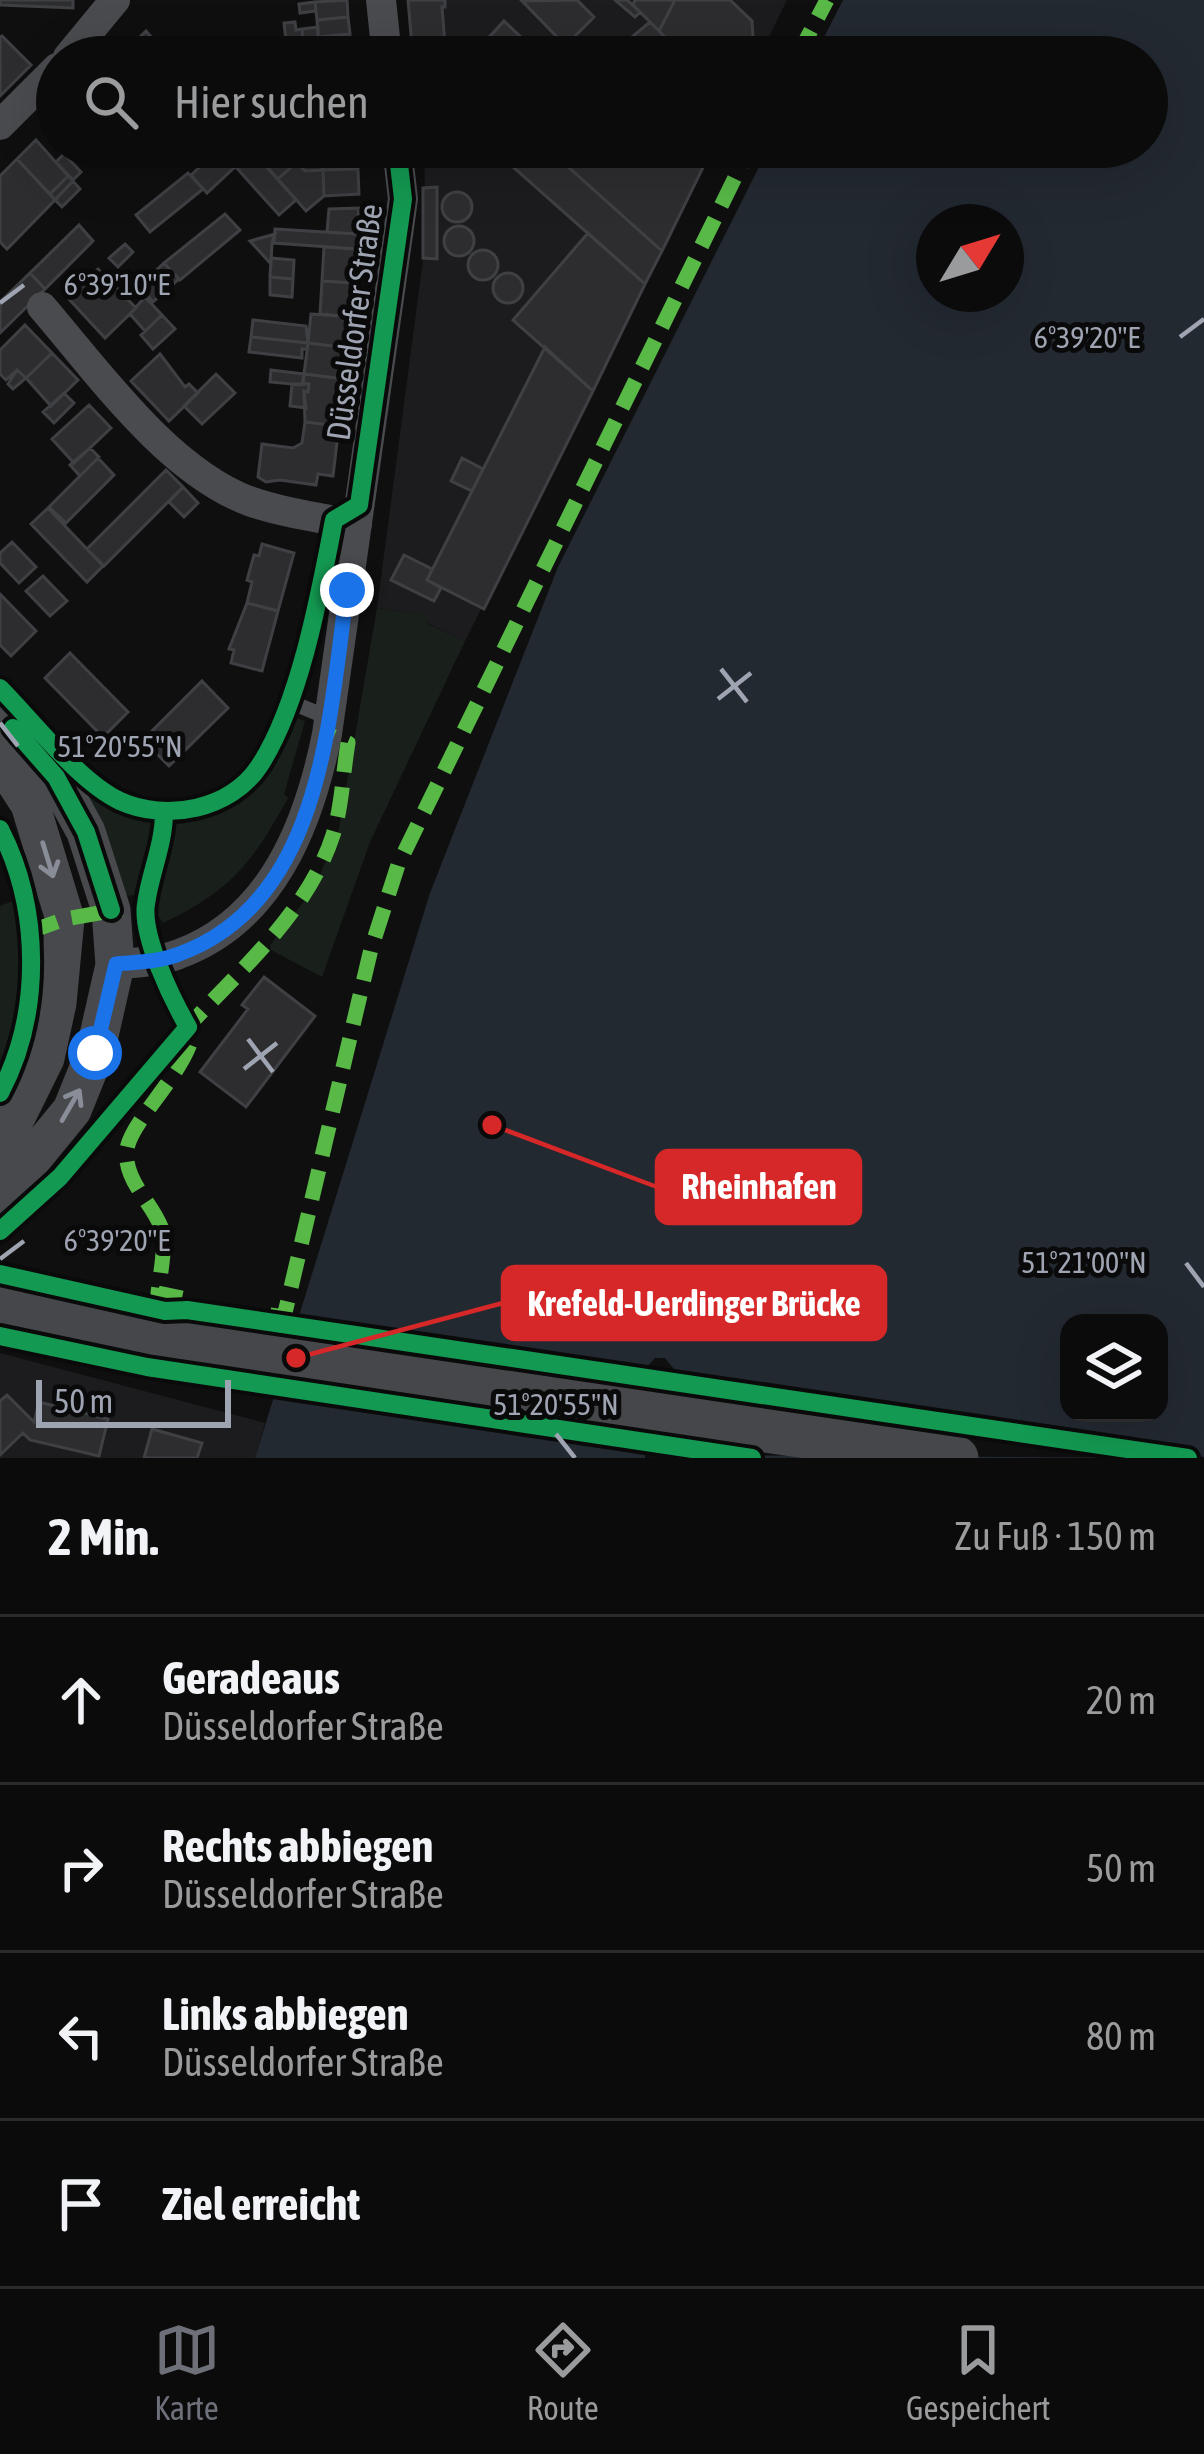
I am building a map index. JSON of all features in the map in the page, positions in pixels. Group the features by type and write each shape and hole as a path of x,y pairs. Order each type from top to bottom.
{"main road":[{"path":"0,713 56,777 86,832 111,910 116,964 95,1053 72,1110 0,1198"},
{"path":"0,758 30,804 65,919 45,1058 0,1149"},
{"path":"61,972 116,964"},
{"path":"0,1306 182,1344 956,1458"}],"street":[{"path":"85,36 115,0"},
{"path":"381,0 385,36"},
{"path":"0,125 36,89"},
{"name":"Düsseldorfer Straße","path":"116,964 179,954 248,913 277,876 313,793 329,718 403,199 399,168"},
{"path":"42,308 120,397 213,483 247,500 357,525"}],"lane":[{"path":"288,701 329,718"}],"shaded area":[{"path":"408,0 787,0 769,36 411,36"},
{"path":"843,0 1204,0 1204,1458 675,1458 674,1369 665,1358 655,1358 647,1367 645,1458 255,1458 430,893 558,567 758,168 1168,168 1168,36 825,36"},
{"path":"424,168 703,168 465,641 425,622 426,615 377,608 426,237"},
{"path":"377,608 426,615 426,623 465,641 370,842 322,977 271,950 270,945 315,887 339,829"},
{"path":"287,714 305,721 284,794 288,798 275,821 251,857 223,886 163,923 150,903 168,833 177,817 219,803 247,782 268,754"},
{"path":"85,783 124,808 151,818 155,838 141,895 119,896 75,790"},
{"path":"15,900 20,987 0,1072 0,906"},
{"path":"0,1353 265,1423 255,1458 0,1458"}],"pier":[{"path":"290,1322 652,1376 651,1453 267,1396"},
{"path":"669,1378 1204,1457 1204,1458 669,1455"}],"building":[{"path":"0,0 73,0 73,8 0,5"},
{"path":"347,0 348,17 317,20 315,2"},
{"path":"408,0 445,0 444,36 411,36"},
{"path":"577,0 594,17 575,36 556,36 522,1"},
{"path":"615,0 627,0 640,12 635,17"},
{"path":"635,0 675,0 659,31 633,5"},
{"path":"675,0 730,0 752,21 753,36 664,36 659,31"},
{"path":"315,2 316,11 300,13 299,4"},
{"path":"348,17 350,34 318,36 317,20"},
{"path":"504,21 520,36 490,36"},
{"path":"295,22 303,36 285,36 284,23"},
{"path":"650,22 664,36 633,36"},
{"path":"318,27 318,36 303,36 302,29"},
{"path":"0,37 31,65 0,96"},
{"path":"36,140 36,168 61,168 68,176 50,194 17,159"},
{"path":"17,159 55,200 7,249 0,242 0,176"},
{"path":"62,168 77,168 81,172 73,180"},
{"path":"199,168 234,168 207,193 191,175"},
{"path":"237,168 267,168 296,200 279,215"},
{"path":"268,168 290,168 278,179"},
{"path":"290,168 323,170 324,196 306,211 278,179"},
{"path":"514,168 569,168 662,251 645,284"},
{"path":"569,168 703,168 662,251"},
{"path":"358,169 359,194 324,196 323,170"},
{"path":"188,173 203,189 150,232 136,215"},
{"path":"68,176 73,181 55,200 50,194"},
{"path":"73,181 80,189 62,207 55,200"},
{"path":"437,187 437,259 423,258 423,188"},
{"path":"457,192 468,196 472,207 468,218 457,222 446,218 442,207 446,196"},
{"path":"359,208 357,234 327,232 329,209"},
{"path":"225,214 240,230 180,280 164,263"},
{"path":"79,225 93,241 45,289 30,273"},
{"path":"459,226 470,230 474,241 470,252 459,256 448,252 444,241 448,230"},
{"path":"275,229 357,234 357,249 274,243"},
{"path":"588,233 645,284 593,391 513,320"},
{"path":"275,234 272,243 271,264 250,241"},
{"path":"125,244 133,252 118,267 109,258"},
{"path":"324,247 357,249 354,283 322,281"},
{"path":"483,250 494,254 498,265 494,276 483,280 472,276 468,265 472,254"},
{"path":"271,258 294,260 293,279 270,277"},
{"path":"164,263 179,279 153,302 139,286"},
{"path":"98,269 136,308 105,338 68,298"},
{"path":"30,273 45,289 0,333 0,302"},
{"path":"508,273 519,277 523,288 519,299 508,303 497,299 493,288 497,277"},
{"path":"270,277 293,279 292,297 270,295"},
{"path":"322,281 354,283 352,317 320,314"},
{"path":"145,297 162,315 145,331 130,314"},
{"path":"311,314 352,317 349,348 308,343"},
{"path":"162,315 175,329 153,349 141,335"},
{"path":"253,320 306,326 308,343 251,337"},
{"path":"25,325 52,353 26,378 17,370 6,380 0,374 0,350"},
{"path":"251,337 308,343 302,358 249,352"},
{"path":"308,343 349,348 345,379 304,374"},
{"path":"545,347 593,391 484,609 427,580"},
{"path":"52,353 78,380 51,406 26,378"},
{"path":"160,354 185,387 189,384 198,393 169,421 131,381"},
{"path":"17,370 26,378 13,389 8,384"},
{"path":"271,370 304,374 302,385 270,382"},
{"path":"216,374 235,393 202,424 184,406"},
{"path":"304,374 345,379 339,426 305,422 304,391 308,392 309,384 303,383"},
{"path":"292,384 309,384 308,392 304,391 306,408 290,406"},
{"path":"64,393 74,403 54,423 43,412"},
{"path":"89,405 111,428 74,463 52,439"},
{"path":"305,422 339,426 333,476 318,474 316,485 266,482 258,477 262,444 293,448 302,443"},
{"path":"90,448 99,457 80,476 70,465"},
{"path":"98,458 114,475 66,523 49,507"},
{"path":"462,458 483,469 472,491 451,481"},
{"path":"166,470 183,487 104,566 87,549"},
{"path":"183,487 198,503 184,517 169,502"},
{"path":"48,508 103,566 87,582 31,524"},
{"path":"12,542 36,567 19,583 0,563 0,553"},
{"path":"262,544 294,553 278,611 247,603 252,582 247,580"},
{"path":"404,555 432,569 427,580 441,588 434,601 391,580"},
{"path":"43,576 67,601 50,616 26,591"},
{"path":"0,594 36,631 11,656 0,645"},
{"path":"247,603 278,611 262,671 231,663 234,650 229,649"},
{"path":"70,653 128,712 103,737 45,678"},
{"path":"202,681 228,708 169,766 143,740"},
{"path":"264,977 315,1016 246,1107 200,1072 248,1009 242,1005"},
{"path":"7,1395 34,1422 39,1402 108,1419 99,1456 30,1440 23,1433 0,1455 0,1401"},
{"path":"152,1429 202,1443 197,1458 144,1458"}],"marked path":[{"path":"808,36 827,0"},
{"path":"270,1315 284,1317 371,949 398,865 740,168"},
{"path":"182,1033 288,917 321,864 336,824 348,743 327,734"},
{"path":"29,932 65,919 122,909"},
{"path":"182,1298 158,1293 163,1234 129,1171 127,1149 193,1034"}],"cycle path":[{"path":"0,688 88,780 138,807 177,811 215,802 248,780 260,765 297,679 334,520 359,505 403,199 399,168"},
{"path":"13,728 56,777 86,832 111,910"},
{"path":"0,1231 60,1177 188,1027 159,967 146,917 164,812"},
{"path":"0,829 23,893 31,961 23,1030 0,1093"},
{"path":"0,1274 165,1311 187,1310 1188,1458"},
{"path":"0,1336 147,1367 752,1458"}],"place":[{"name":"Rheinhafen","path":"492,1125"},
{"name":"Krefeld-Uerdinger Brücke","path":"296,1358"}],"route":[{"path":"95,1053 116,964 157,960 204,943 248,913 277,876 313,793 322,758 347,590"}]}
